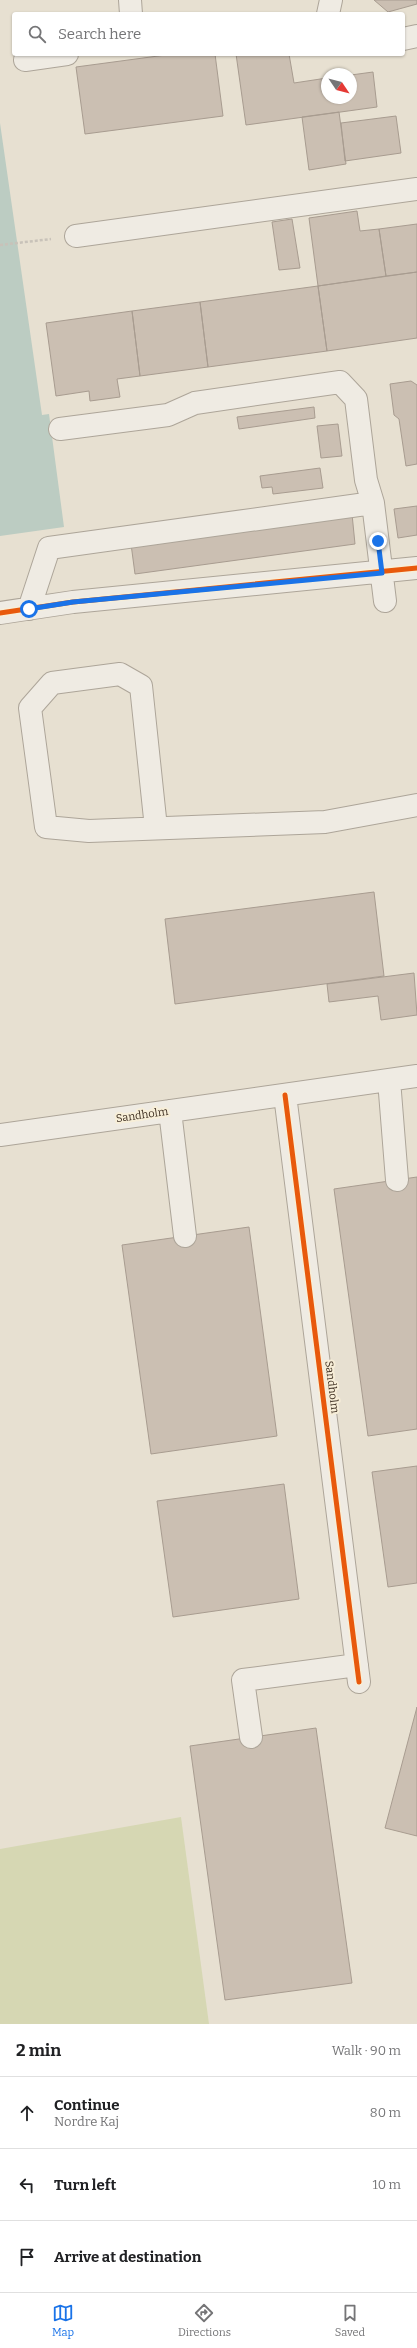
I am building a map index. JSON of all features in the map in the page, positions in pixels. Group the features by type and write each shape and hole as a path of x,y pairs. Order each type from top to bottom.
{"street":[{"path":"130,0 131,12"},
{"path":"329,12 332,0"},
{"path":"405,39 417,36"},
{"path":"25,60 53,56"},
{"path":"76,236 417,189"},
{"path":"60,429 168,415 195,403 340,382 356,399 366,480 373,503 385,601"},
{"path":"29,609 49,548 373,503"},
{"path":"0,613 81,601 382,573 417,568"},
{"path":"156,828 141,686 120,674 52,683 30,708 46,827 88,830 156,828 325,822 417,805"},
{"name":"Sandholm","path":"0,1135 417,1076"},
{"path":"389,1080 397,1180"},
{"name":"Sandholm","path":"251,1737 243,1680 358,1673 285,1095"},
{"path":"170,1111 184,1236"}],"path":[{"path":"0,245 76,236"}],"green space":[{"path":"181,1817 209,2024 0,2024 0,1849"}],"shaded area":[{"path":"0,123 42,415 49,414 64,527 0,536"}],"building":[{"path":"374,0 417,0 417,4 388,12"},
{"path":"158,56 215,56 223,116 85,134 76,67"},
{"path":"236,56 289,56 294,83 321,79 321,104 357,104 357,74 373,72 377,107 246,125"},
{"path":"339,112 346,164 309,170 302,117"},
{"path":"396,116 401,153 345,161 341,123"},
{"path":"357,211 360,231 379,229 386,276 318,286 309,218"},
{"path":"292,219 300,268 279,270 272,222"},
{"path":"417,224 417,272 386,276 379,229"},
{"path":"417,272 417,338 327,351 318,286"},
{"path":"318,286 327,351 208,367 200,302"},
{"path":"200,302 208,367 140,376 132,311"},
{"path":"132,311 140,376 117,379 120,397 90,401 89,391 56,396 46,323"},
{"path":"411,381 417,385 417,464 406,466 399,419 394,415 390,384"},
{"path":"314,407 315,418 239,429 237,417"},
{"path":"338,424 342,456 321,458 317,426"},
{"path":"320,468 323,488 273,494 272,487 262,488 260,476"},
{"path":"417,506 417,535 398,538 394,509"},
{"path":"352,514 355,544 135,574 131,544"},
{"path":"374,892 384,976 175,1004 165,919"},
{"path":"414,973 417,1015 381,1020 378,996 329,1002 327,984"},
{"path":"417,1177 417,1429 368,1436 334,1189"},
{"path":"249,1227 277,1436 151,1454 122,1245"},
{"path":"417,1466 417,1583 388,1587 372,1472"},
{"path":"284,1484 299,1599 173,1617 157,1501"},
{"path":"417,1707 417,1836 385,1828"},
{"path":"316,1728 352,1983 225,2000 190,1746"}],"cycle path":[{"path":"0,613 73,602 417,568"},
{"path":"285,1095 359,1682"}],"route":[{"path":"29,609 73,602 382,573 378,541"}]}
